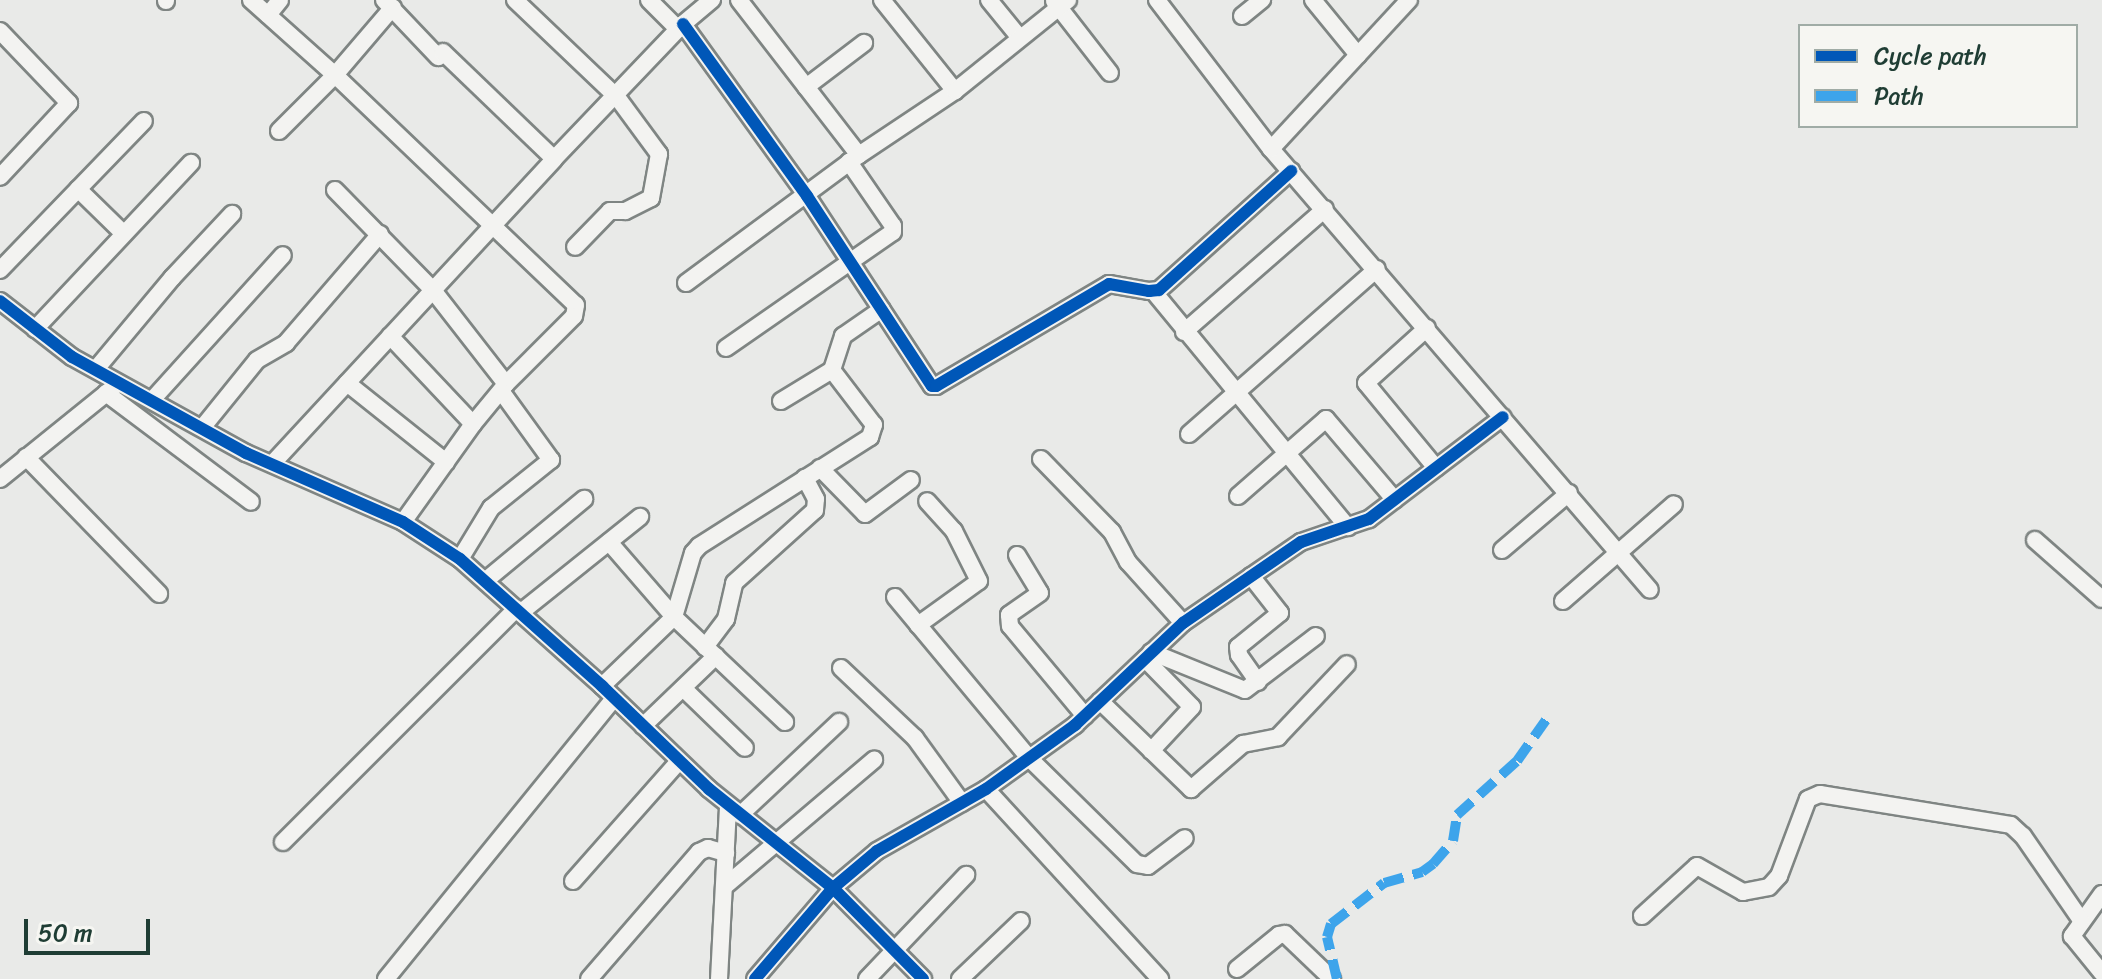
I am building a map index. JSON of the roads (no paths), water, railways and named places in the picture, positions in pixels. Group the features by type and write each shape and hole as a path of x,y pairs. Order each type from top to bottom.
{"street":[{"path":"251,0 493,223 576,305 577,311 473,424 403,522"},
{"path":"268,15 280,0"},
{"path":"515,0 617,97 659,154 654,194 648,201 625,211 610,211 575,247"},
{"path":"649,0 681,27 807,196 927,381 936,386 1103,286 1115,284 1154,292 1235,394 1348,527"},
{"path":"272,464 493,223 681,27 712,0"},
{"path":"726,348 852,263 894,229 854,159 806,87 739,0"},
{"path":"882,0 955,91"},
{"path":"989,0 1020,38"},
{"path":"1157,0 1271,149 1650,590"},
{"path":"1242,16 1262,0"},
{"path":"1313,0 1358,55"},
{"path":"1271,149 1409,0"},
{"path":"686,283 854,159 955,91 1060,2 1110,73"},
{"path":"279,131 335,75 388,4 554,159"},
{"path":"0,31 69,103 0,177"},
{"path":"806,87 864,43"},
{"path":"0,270 144,121"},
{"path":"35,329 191,163"},
{"path":"1154,292 1291,171"},
{"path":"78,189 123,233"},
{"path":"335,190 432,289 504,388 551,460 491,508 460,559"},
{"path":"1184,332 1325,209"},
{"path":"96,369 232,214"},
{"path":"202,428 257,360 286,343 380,234"},
{"path":"152,400 283,255"},
{"path":"1189,434 1377,269"},
{"path":"0,301 72,357 272,464 403,522 460,559 734,810 833,888 923,979"},
{"path":"781,401 832,370 843,336 882,309"},
{"path":"1427,328 1366,383 1436,468"},
{"path":"390,336 473,424"},
{"path":"602,686 674,617 693,553 699,546 874,431 874,425 832,370"},
{"path":"0,479 120,382"},
{"path":"347,383 446,462"},
{"path":"106,393 123,409 177,443 251,502"},
{"path":"755,979 833,888 884,846 986,789 1029,758 1085,716 1183,623 1308,539 1369,519 1503,417"},
{"path":"1238,496 1326,419 1395,500"},
{"path":"26,457 159,594"},
{"path":"1041,459 1112,532 1128,562 1183,623"},
{"path":"820,468 865,514 911,480"},
{"path":"643,726 683,688 710,652 726,619 734,583 815,510 816,499 805,478"},
{"path":"1502,550 1569,493"},
{"path":"485,581 584,499"},
{"path":"918,625 979,581 954,531 927,501"},
{"path":"1563,601 1674,504"},
{"path":"283,842 518,611 640,517"},
{"path":"2035,540 2102,599"},
{"path":"609,542 674,617 785,722"},
{"path":"1017,555 1040,593 1009,615 1010,626 1085,716"},
{"path":"1251,576 1280,613 1238,647 1239,655 1258,682"},
{"path":"895,597 1029,758 1137,864 1148,866 1185,838"},
{"path":"1148,656 1245,690 1316,636"},
{"path":"1148,656 1192,707 1151,751"},
{"path":"1100,701 1188,787 1196,787 1243,744 1278,737 1347,664"},
{"path":"841,668 915,738 962,803"},
{"path":"683,688 745,748"},
{"path":"386,979 614,698"},
{"path":"719,979 726,853 734,810 839,722"},
{"path":"724,887 774,841 874,760"},
{"path":"573,881 679,761"},
{"path":"986,789 1160,979"},
{"path":"1642,916 1697,866 1743,892 1769,887 1779,876 1808,799 1820,794 2011,825 2023,836 2081,920"},
{"path":"589,979 699,852 708,848 726,853"},
{"path":"867,979 966,875"},
{"path":"2102,894 2072,936 2102,973"},
{"path":"960,979 1021,921"},
{"path":"1237,969 1279,935 1285,934 1332,979"}]}
